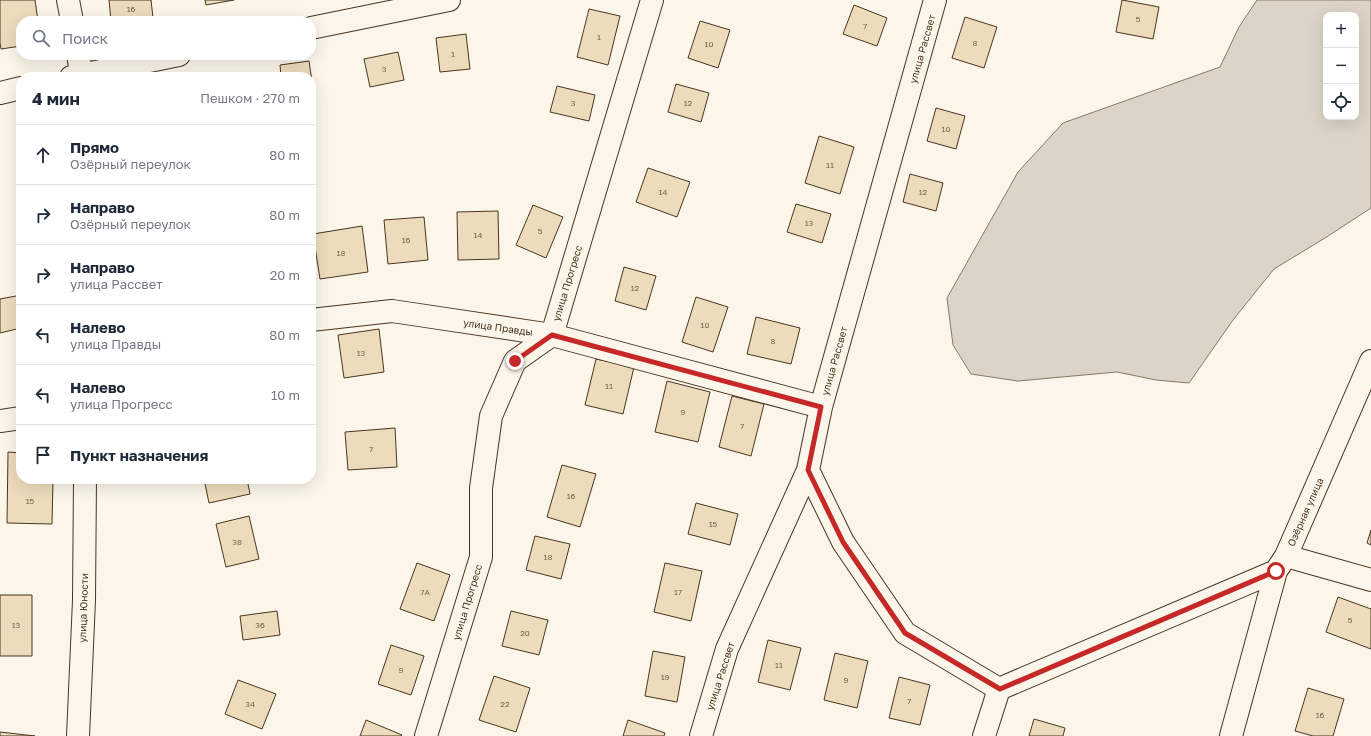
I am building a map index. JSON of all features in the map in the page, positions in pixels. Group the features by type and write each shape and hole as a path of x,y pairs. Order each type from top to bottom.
{"street":[{"path":"68,0 71,16"},
{"path":"316,27 449,0"},
{"name":"улица Прогресс","path":"426,736 481,557 481,488 491,416 515,361 552,335 652,0"},
{"name":"улица Рассвет","path":"701,736 727,649 808,470 821,407 935,0"},
{"path":"78,71 147,60"},
{"path":"0,93 16,89"},
{"name":"улица Правды","path":"316,319 392,311 552,335 821,407"},
{"name":"Озёрная улица","path":"1231,736 1281,564 1371,361"},
{"path":"0,421 16,419"},
{"path":"808,470 843,542 905,633 1000,689"},
{"name":"улица Юности","path":"78,736 84,600 85,484"},
{"path":"984,736 1000,689 1281,564 1371,580"}],"shaded area":[{"path":"1257,0 1371,0 1371,208 1274,269 1233,320 1189,383 1156,380 1117,372 1018,381 971,374 953,345 947,298 1018,172 1063,123 1220,67 1239,27"}],"building":[{"path":"0,0 35,0 37,16 16,16 16,47 1,49"},
{"path":"109,0 151,0 153,16 111,16"},
{"path":"205,0 234,0 206,5"},
{"path":"1122,0 1159,7 1153,39 1116,32"},
{"path":"854,5 887,18 877,46 843,34"},
{"path":"589,9 620,16 608,65 577,57"},
{"path":"965,17 997,27 984,68 952,58"},
{"path":"700,21 730,30 718,68 688,58"},
{"path":"466,34 470,69 440,72 436,38"},
{"path":"398,52 404,80 370,87 364,59"},
{"path":"309,61 311,72 281,72 280,65"},
{"path":"676,84 709,93 701,122 668,112"},
{"path":"557,86 595,95 589,121 550,112"},
{"path":"936,108 965,116 956,149 927,141"},
{"path":"819,136 854,147 840,194 805,183"},
{"path":"648,168 690,182 677,217 636,202"},
{"path":"910,174 943,183 936,211 903,202"},
{"path":"796,204 831,214 822,243 787,232"},
{"path":"533,205 563,217 546,258 516,245"},
{"path":"498,211 499,259 458,260 457,212"},
{"path":"424,217 428,260 388,264 384,220"},
{"path":"362,226 368,272 320,279 316,253 316,234"},
{"path":"624,267 656,276 646,310 615,301"},
{"path":"16,296 16,329 0,333 0,299"},
{"path":"696,297 728,307 713,352 682,342"},
{"path":"756,317 800,328 791,364 747,354"},
{"path":"379,329 384,372 344,378 338,335"},
{"path":"596,359 634,367 623,414 585,405"},
{"path":"667,381 710,392 698,442 655,432"},
{"path":"732,396 764,404 751,456 719,447"},
{"path":"395,428 397,467 348,470 345,432"},
{"path":"8,452 16,453 16,484 53,484 52,524 7,523"},
{"path":"562,465 596,474 580,527 547,517"},
{"path":"205,484 248,484 250,494 209,503"},
{"path":"696,503 738,514 730,545 688,534"},
{"path":"249,516 259,559 226,567 216,524"},
{"path":"1371,530 1371,545 1367,543"},
{"path":"535,536 570,544 561,579 526,570"},
{"path":"417,563 450,575 434,621 400,609"},
{"path":"665,563 702,571 691,621 654,612"},
{"path":"0,595 32,595 32,656 0,656"},
{"path":"1338,597 1371,609 1371,649 1326,632"},
{"path":"277,611 280,635 243,640 240,616"},
{"path":"511,611 548,620 539,655 502,646"},
{"path":"768,640 801,648 790,690 758,682"},
{"path":"391,645 424,656 411,695 378,684"},
{"path":"653,651 685,657 677,702 645,696"},
{"path":"835,653 868,661 857,708 824,700"},
{"path":"494,676 530,688 516,732 479,720"},
{"path":"899,677 930,685 920,725 889,718"},
{"path":"238,680 276,694 262,729 225,714"},
{"path":"1308,688 1344,699 1333,736 1313,736 1295,731"},
{"path":"1034,719 1065,728 1063,736 1029,736"},
{"path":"366,720 402,735 360,736"},
{"path":"628,720 665,733 664,736 623,736"},
{"path":"0,732 35,736 0,736"}],"route":[{"path":"515,361 552,335 821,407 808,470 843,542 905,633 1000,689 1276,571"}]}
